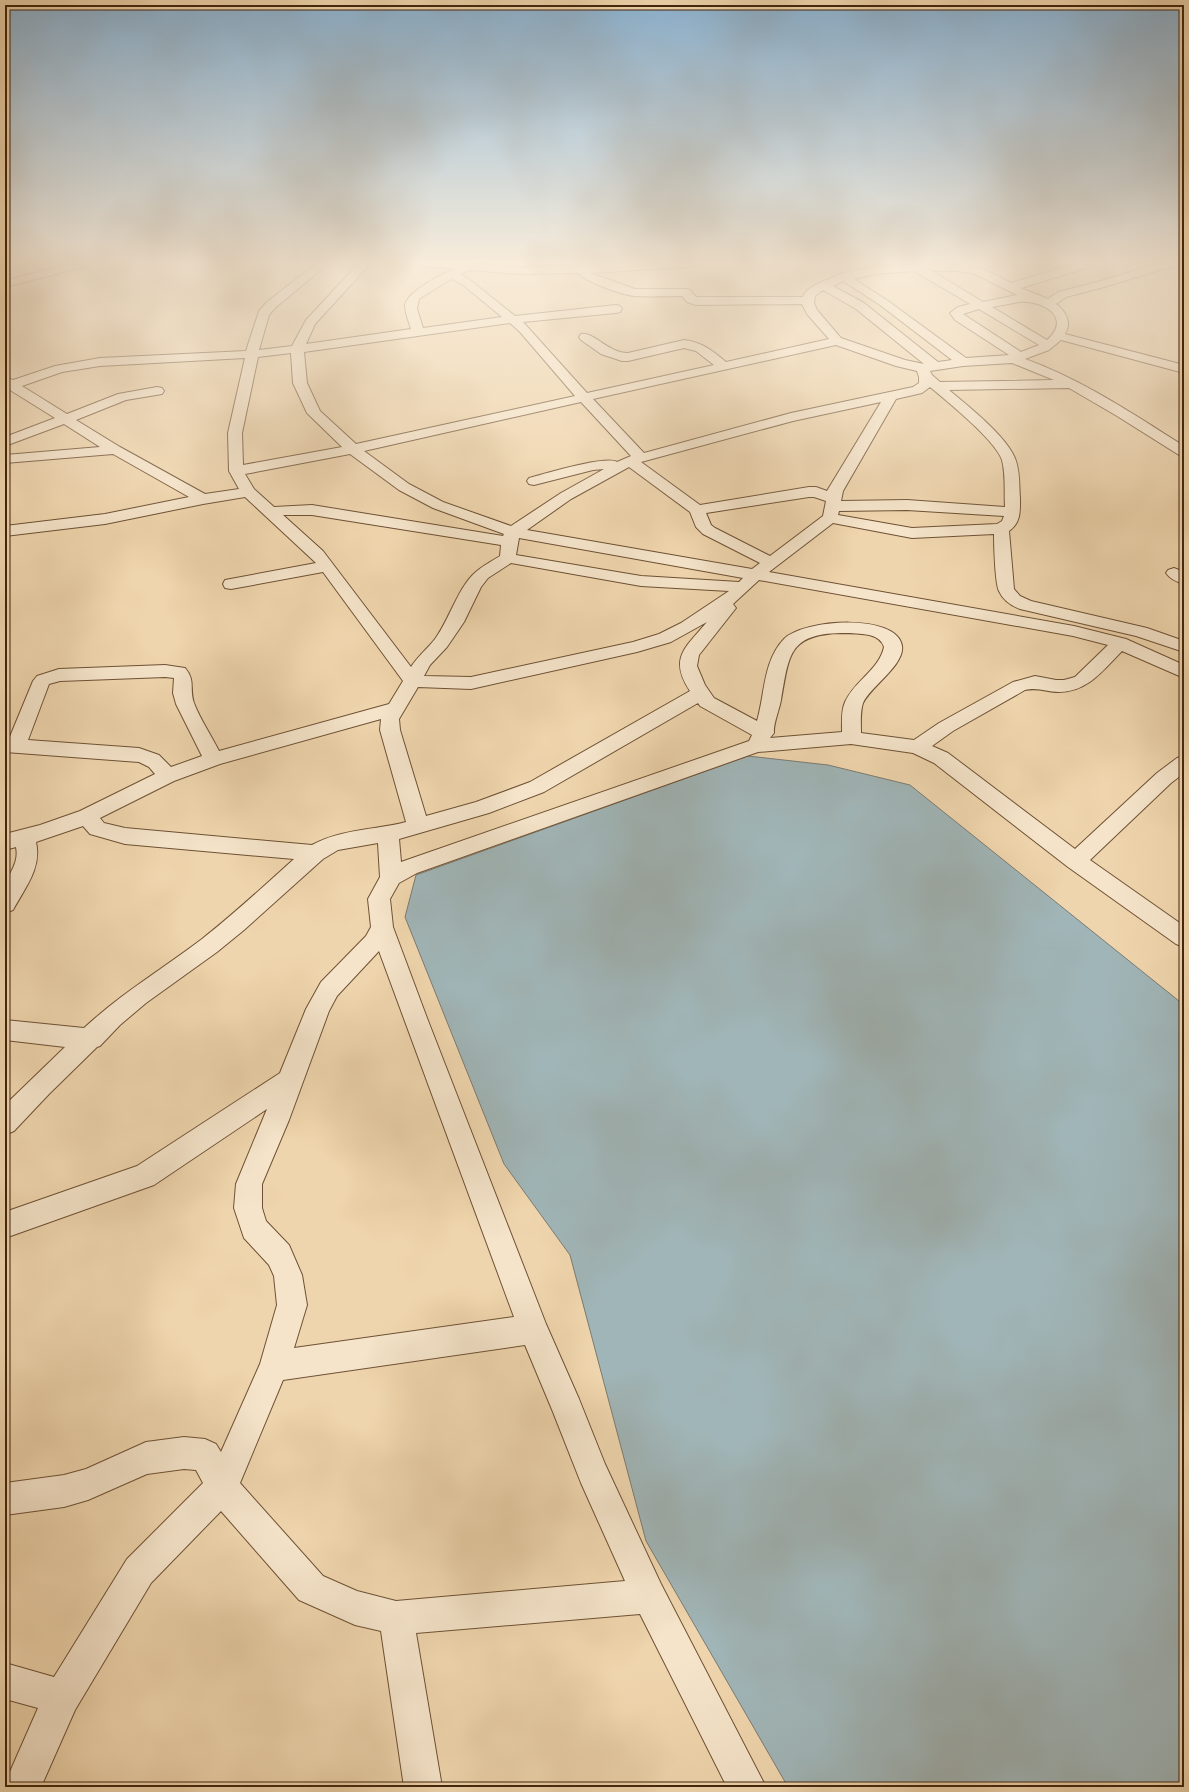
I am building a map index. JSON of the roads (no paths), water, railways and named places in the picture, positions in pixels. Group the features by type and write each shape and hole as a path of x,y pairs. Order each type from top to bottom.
{"street":[{"path":"254,347 236,433 236,471 248,492 317,554 412,680 453,684 471,682 637,647 665,638 687,627 743,587 772,563 832,508 835,491 891,396"},
{"path":"8,384 60,369 100,362 253,354 313,347"},
{"path":"541,347 583,397 631,460 697,510 704,527 709,531 772,563"},
{"path":"599,347 612,356 619,358 673,347"},
{"path":"699,347 724,366"},
{"path":"236,471 353,449 812,347"},
{"path":"853,347 930,374 1073,383"},
{"path":"697,510 809,492 821,494 832,508 912,533 1001,529 1007,526 1011,521 1012,512 1010,466 1007,455 1000,445 902,347"},
{"path":"942,347 963,362"},
{"path":"1001,347 1017,358 1073,383 1184,452"},
{"path":"534,481 601,465 631,460 791,417 917,390 925,385 930,374 963,362 1017,358 1043,347"},
{"path":"1098,347 1184,369"},
{"path":"297,349 300,383 314,413 353,449 404,487 510,544 641,581 743,587 834,588 1051,627 1120,643 1184,672"},
{"path":"8,384 115,450 203,499"},
{"path":"5,442 123,397 157,391"},
{"path":"5,459 115,450"},
{"path":"418,826 390,730 390,719 395,709 423,662 441,643 473,586 510,544 566,496 631,460"},
{"path":"5,530 106,519 203,499 248,492"},
{"path":"832,508 907,505 1012,512"},
{"path":"272,512 312,510 510,544 743,587"},
{"path":"1001,529 1006,589 1010,596 1016,601 1026,605 1141,632 1184,647"},
{"path":"231,584 327,566"},
{"path":"743,587 690,654 688,666 696,686 708,702 760,740"},
{"path":"760,740 782,653 798,636 830,628 881,632 888,635 893,641 894,649 885,667 856,698 852,706 851,738"},
{"path":"917,747 946,727 1019,686 1035,682 1065,686 1081,682 1120,643"},
{"path":"167,776 160,764 152,758 138,755 11,746 39,685 43,680 59,675 165,671 179,672 183,677 182,693 185,704 213,759"},
{"path":"5,1123 40,1086 112,1018 138,996 209,946 236,924 315,853 331,844 350,839 388,834 482,808 537,787 702,693"},
{"path":"5,904 25,870 28,853 14,840 87,816 167,776 213,759 395,709"},
{"path":"391,877 417,864 760,740 851,738 917,747 941,758 1076,861 1184,938"},
{"path":"1076,861 1164,778 1184,763"},
{"path":"87,816 97,829 125,836 315,853"},
{"path":"388,834 391,877 380,899 382,927 415,1018 533,1329 568,1410 592,1472 649,1596 747,1787"},
{"path":"22,1787 62,1697 139,1570 222,1487 274,1366 292,1304 288,1275 279,1255 254,1229 248,1208 249,1184 276,1120 318,1009 329,988 374,942 382,927"},
{"path":"5,1030 91,1039"},
{"path":"5,1225 145,1176 290,1080"},
{"path":"274,1366 533,1329"},
{"path":"5,1499 64,1491 88,1484 146,1458 184,1454 205,1455 222,1487 311,1588 355,1608 396,1618 649,1596"},
{"path":"396,1618 423,1787"},
{"path":"5,1681 62,1697"}]}
